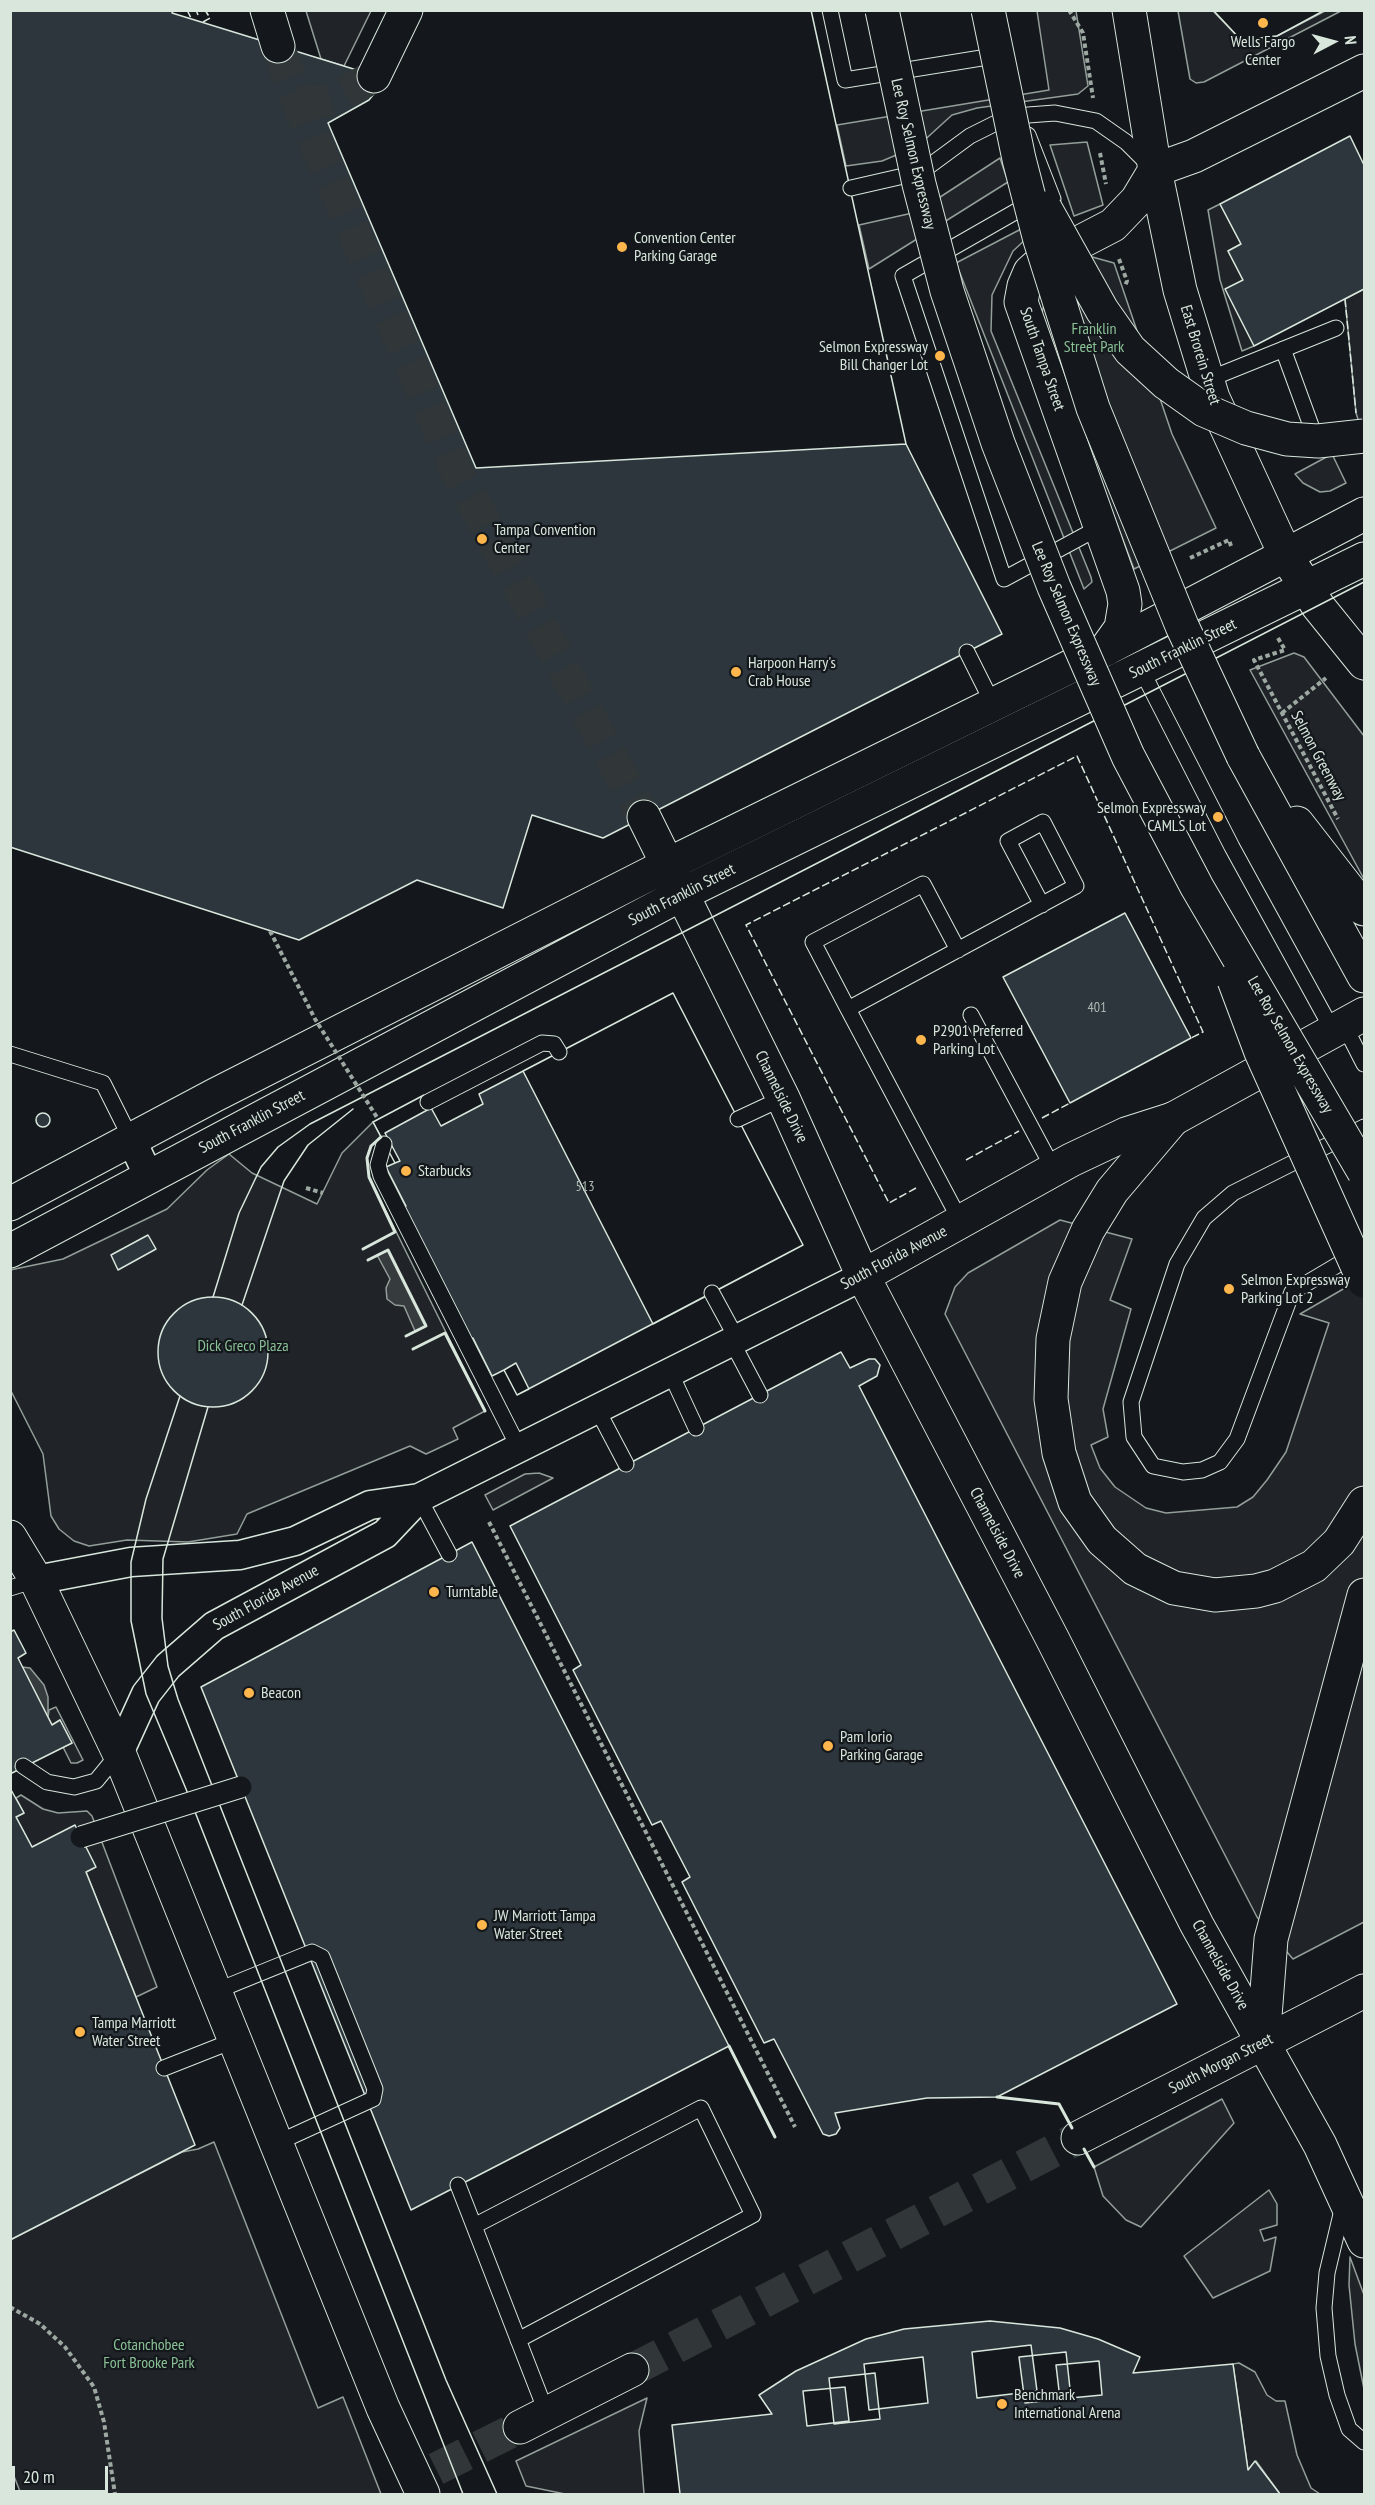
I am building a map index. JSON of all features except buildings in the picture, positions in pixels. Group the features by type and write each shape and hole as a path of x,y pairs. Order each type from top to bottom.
{"main road":[{"path":"267,10 278,46"},
{"path":"374,76 406,10"},
{"name":"Lee Roy Selmon Expressway","path":"882,10 919,184 947,291 998,443 1091,675 1128,756 1197,887 1365,1172"},
{"path":"988,10 1019,159 1049,272 1098,419 1182,626 1243,756 1365,976"},
{"name":"East Brorein Street","path":"1129,10 1155,170 1180,290 1207,380 1235,451 1285,554 1306,589 1365,663"},
{"path":"1155,170 1194,156 1365,71"},
{"path":"1019,159 1102,310 1130,350 1167,383 1204,410 1246,428 1287,439 1318,441 1365,436"},
{"name":"South Tampa Street","path":"1106,649 1121,628 1125,604 1021,302 1023,286 1030,272 1040,263 1113,225 1137,200 1155,170"},
{"name":"South Franklin Street","path":"10,1204 131,1139 667,865 1106,649 1365,514"},
{"name":"South Franklin Street","path":"10,1251 682,894 1365,560"},
{"path":"1243,756 1365,909"},
{"name":"Channelside Drive","path":"644,817 783,1098 863,1276 1052,1638 1197,1925 1310,2126 1365,2241"},
{"path":"1197,887 1262,1052 1365,1281"},
{"name":"South Florida Avenue","path":"863,1276 1054,1170 1125,1134 1173,1119 1347,1024"},
{"path":"1173,1119 1112,1191 1088,1230 1065,1282 1053,1339 1051,1399 1059,1453 1075,1502 1102,1540 1135,1569 1174,1588 1215,1595 1246,1593 1275,1586 1314,1566 1339,1542 1365,1503"},
{"path":"10,1537 23,1584 119,1753 383,2408 425,2480"},
{"path":"1263,2042 1271,1939 1365,1595"},
{"name":"South Morgan Street","path":"1078,2138 1365,1991"},
{"path":"534,2420 632,2370"}],"street":[{"path":"131,1139 149,1177"},
{"name":"South Florida Avenue","path":"23,1584 131,1562 240,1555 295,1541 370,1505 419,1498 863,1276"},
{"name":"South Florida Avenue","path":"119,1753 146,1694 168,1666 214,1626 385,1534 419,1498"},
{"path":"81,1837 241,1787"}],"lane":[{"path":"830,10 845,80 1006,54 999,10"},
{"path":"851,188 921,172 970,136 1000,121 1020,116 1055,113 1096,121 1126,142 1155,170"},
{"path":"1020,116 1071,246"},
{"path":"1050,192 903,276 1004,579 1100,527"},
{"path":"1207,380 1336,328"},
{"path":"1283,349 1320,449"},
{"path":"967,652 1007,735"},
{"path":"1141,669 1232,847 1347,1024 1365,1064"},
{"path":"848,1009 1042,905 1076,886 1043,822 1008,841 1042,905"},
{"path":"958,950 923,884 813,942 961,1222"},
{"path":"971,1015 1054,1170"},
{"path":"428,1102 542,1043 555,1044 559,1052"},
{"path":"10,1054 104,1083 131,1139"},
{"path":"738,1119 783,1098"},
{"path":"1365,1127 1233,1193 1204,1218 1177,1264 1131,1402 1134,1437 1153,1466 1183,1472 1202,1470 1220,1462 1237,1439 1292,1292 1365,1250"},
{"path":"384,1144 378,1165 381,1176 519,1449"},
{"path":"712,1293 760,1395"},
{"path":"670,1372 696,1428"},
{"path":"597,1409 626,1464"},
{"path":"419,1498 448,1554"},
{"path":"23,1766 47,1782 74,1787 96,1781 119,1753"},
{"path":"216,1991 312,1952 322,1957 371,2078 375,2089 372,2099 277,2143"},
{"path":"164,2068 235,2040"},
{"path":"474,2226 701,2108 753,2215 518,2340"},
{"path":"458,2186 518,2340 534,2420"},
{"path":"1345,2197 1328,2273 1325,2320 1328,2356 1336,2395 1349,2429 1365,2442"}],"path":[{"path":"1069,10 1083,33 1092,82"},
{"path":"1098,146 1107,190"},
{"path":"1120,262 1127,281"},
{"name":"Selmon Greenway","path":"1281,644 1285,650 1254,660 1341,823"},
{"path":"1282,713 1326,678"},
{"path":"270,931 315,1019 378,1119"},
{"path":"306,1188 323,1193"},
{"path":"489,1522 795,2127"},
{"path":"10,2307 40,2324 65,2347 94,2387 104,2422 115,2494"}],"green space":[{"path":"306,11 371,11 344,66 321,59"},
{"path":"1037,11 1076,11 1088,86 1078,94 977,108 952,115 918,146 882,161 846,166 837,125 1049,90"},
{"path":"1178,11 1213,11 1241,40 1277,36 1325,11 1341,11 1204,82 1196,83 1190,79"},
{"path":"1087,142 1103,205 1074,216 1050,145"},
{"path":"1000,158 1008,182 869,269 859,225 908,214 931,203"},
{"path":"1220,204 1241,244 1228,251 1243,280 1254,346 1242,351 1220,280 1208,210"},
{"path":"1023,228 1026,239 1013,251 992,295 991,331 1091,577 1092,582 1084,589 956,263"},
{"name":"Franklin Street Park","path":"1085,255 1114,263 1172,434 1216,528 1134,569 1050,347 1042,313 1048,287"},
{"path":"1364,289 1364,437 1356,413 1345,299"},
{"path":"1332,454 1346,483 1330,491 1320,492 1303,483 1295,474"},
{"path":"1294,653 1304,657 1364,736 1364,879 1250,670"},
{"name":"Dick Greco Plaza","path":"373,1122 381,1137 371,1146 367,1157 369,1177 485,1411 453,1428 458,1439 426,1454 410,1446 247,1514 237,1534 188,1542 127,1540 89,1546 74,1541 59,1529 51,1516 43,1454 11,1391 10,1270 63,1259 167,1209 207,1170 229,1154 252,1173 317,1204 342,1153"},
{"path":"1060,1220 1132,1239 1110,1300 1131,1309 1103,1409 1108,1437 1091,1445 1100,1468 1115,1487 1146,1508 1166,1513 1237,1507 1253,1497 1286,1452 1329,1323 1300,1314 1364,1277 1364,1922 1293,1959 1257,1917 945,1314 955,1287 968,1273"},
{"path":"539,1473 553,1478 493,1510 485,1495 525,1474"},
{"path":"56,1707 83,1760 77,1763 71,1763 63,1747 72,1743 60,1720 52,1725 48,1717 49,1710"},
{"path":"21,1795 43,1809 58,1813 87,1811 92,1816 157,1987 136,1997 86,1872 95,1867 32,1847 16,1817 24,1813 16,1798"},
{"path":"1222,2099 1234,2123 1141,2227 1126,2220 1103,2196 1094,2167"},
{"name":"Cotanchobee Fort Brooke Park","path":"214,2142 318,2408 343,2397 381,2494 21,2494 10,2466 10,2240 182,2152 198,2149"},
{"path":"1269,2190 1277,2204 1277,2225 1260,2230 1264,2241 1276,2237 1270,2271 1213,2298 1184,2256"},
{"path":"1350,2257 1364,2295 1364,2389 1355,2344 1349,2285"},
{"path":"1239,2363 1255,2372 1267,2395 1276,2401 1285,2401 1297,2455 1311,2488 1320,2494 1280,2494 1256,2461 1248,2470 1233,2364"},
{"path":"647,2398 639,2431 644,2494 565,2494 526,2486 516,2461"}],"shaded area":[{"path":"388,1250 426,1326 415,1331 404,1306 395,1305 387,1299 386,1288 390,1279 377,1255"},
{"path":"22,1667 30,1668 44,1685 48,1697 48,1717"}],"tunnel":[{"path":"278,46 298,102 459,476 644,817"},
{"path":"298,102 325,101 338,97 374,76"},
{"path":"632,2370 1078,2138"},
{"path":"436,2469 520,2427"}],"tram line":[{"path":"213,1297 239,1213 261,1167 278,1147 310,1124 1364,582"},
{"path":"242,1305 284,1181 308,1145 353,1109"},
{"path":"180,1396 146,1499 131,1562 131,1621 146,1694 186,1789 463,2494"},
{"path":"208,1407 163,1559 162,1618 168,1666 178,1699 446,2380 497,2494"}],"fence":[{"path":"187,10 191,18"},
{"path":"196,10 198,15"},
{"path":"203,22 210,18 205,10"},
{"path":"1345,299 1356,413"},
{"path":"916,1188 889,1203 746,925 1077,756 1203,1032 1191,1038"},
{"path":"1042,1118 1070,1103"},
{"path":"966,1160 1019,1131"}],"wall":[{"path":"363,1249 395,1232 369,1177 367,1158 371,1146 381,1137"},
{"path":"368,1260 388,1250 426,1326 406,1336"},
{"path":"413,1349 445,1333 485,1411"},
{"path":"729,2046 775,2137"},
{"path":"997,2097 1059,2104 1072,2128"},
{"path":"1084,2149 1094,2167"}],"place":[{"name":"Wells Fargo Center","path":"1263,23"},
{"name":"Convention Center Parking Garage","path":"622,247"},
{"name":"Selmon Expressway Bill Changer Lot","path":"940,356"},
{"name":"Tampa Convention Center","path":"482,539"},
{"name":"Harpoon Harry's Crab House","path":"736,672"},
{"name":"Selmon Expressway CAMLS Lot","path":"1218,817"},
{"name":"P2901 Preferred Parking Lot","path":"921,1040"},
{"name":"Starbucks","path":"406,1171"},
{"name":"Selmon Expressway Parking Lot 2","path":"1229,1289"},
{"name":"Turntable","path":"434,1592"},
{"name":"Beacon","path":"249,1693"},
{"name":"Pam Iorio Parking Garage","path":"828,1746"},
{"name":"JW Marriott Tampa Water Street","path":"482,1925"},
{"name":"Tampa Marriott Water Street","path":"80,2032"},
{"name":"Benchmark International Arena","path":"1002,2404"}]}
